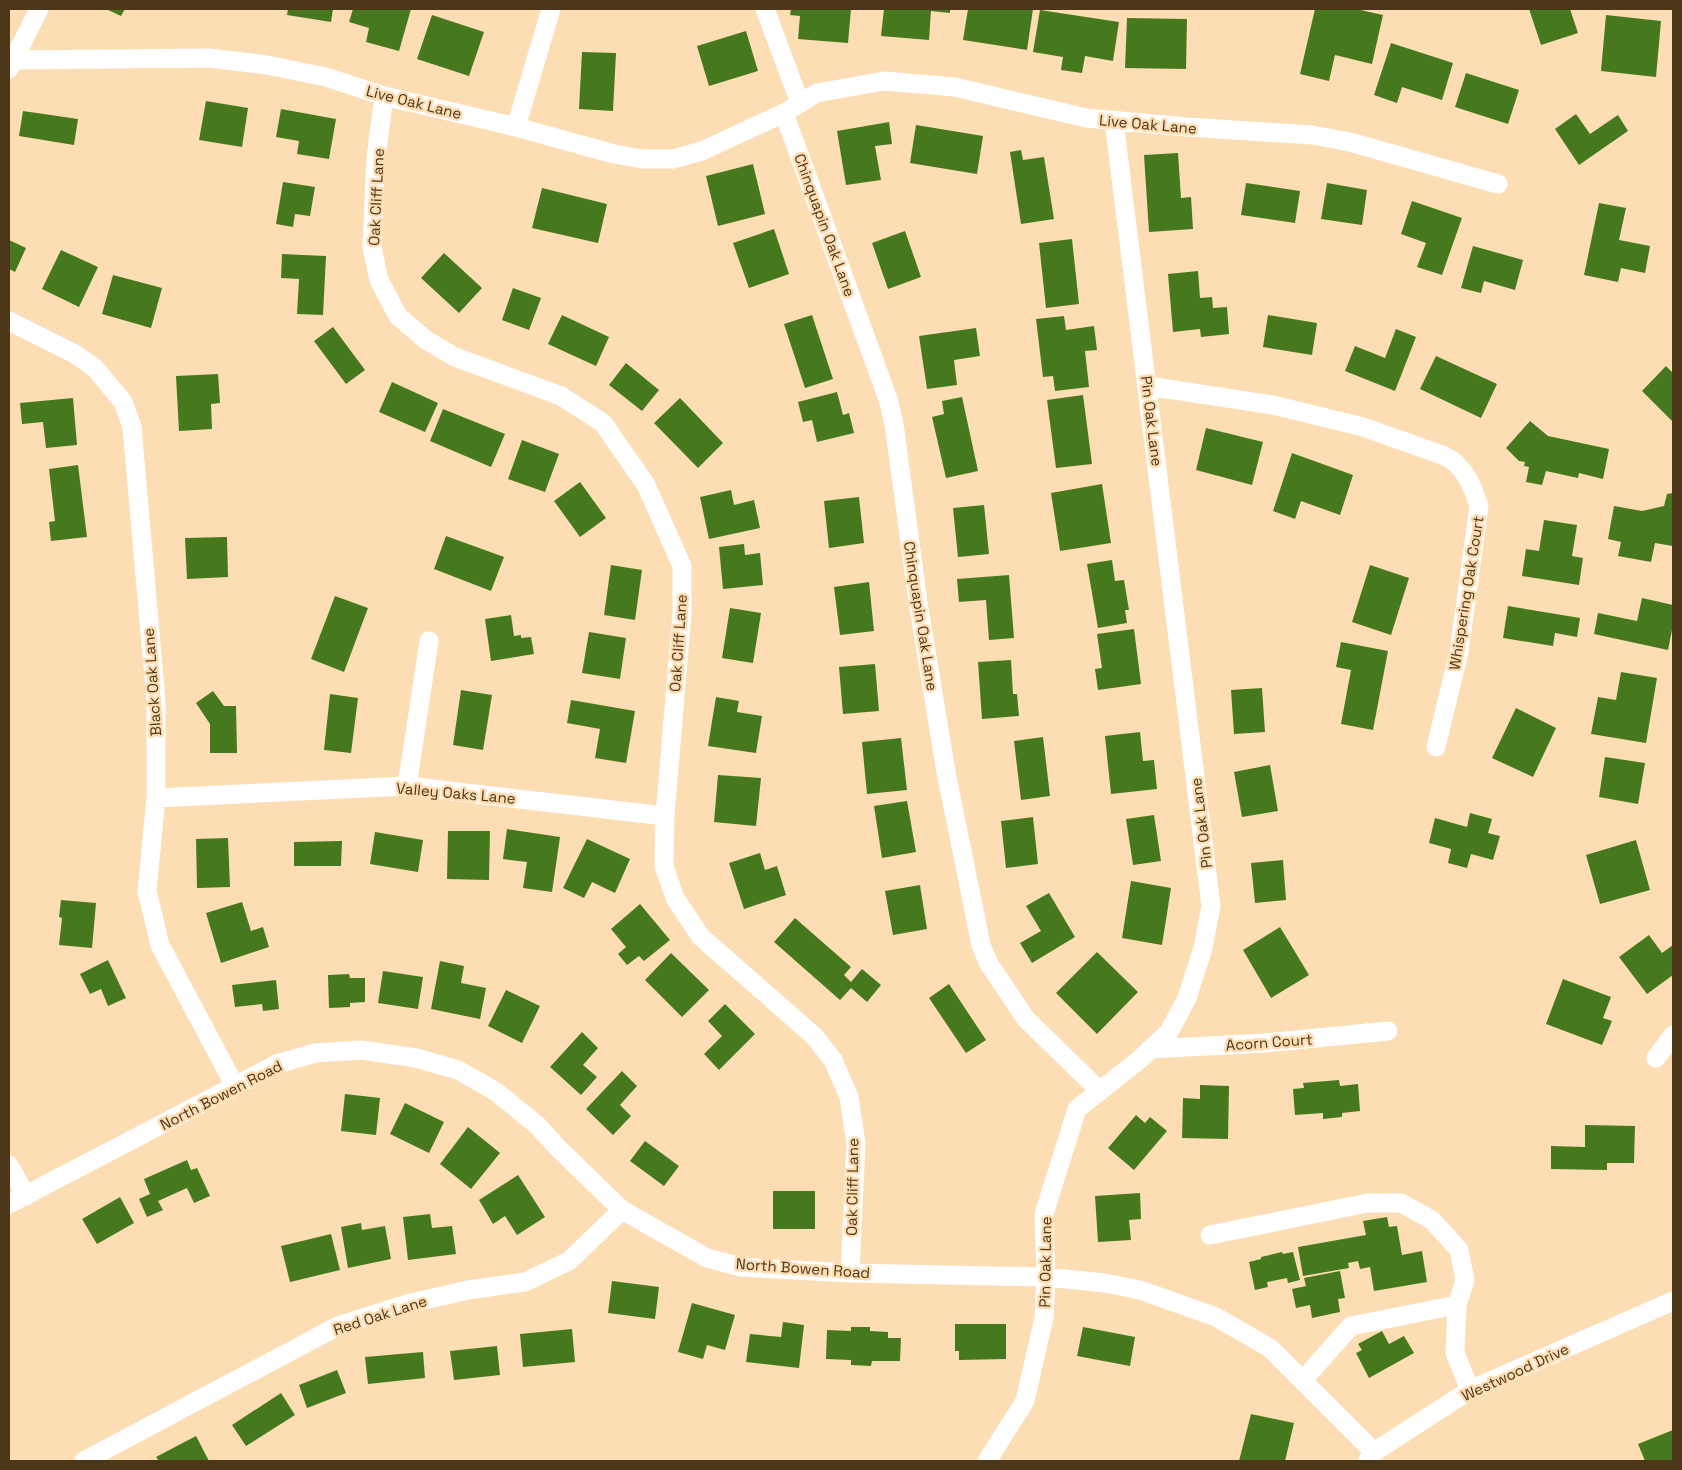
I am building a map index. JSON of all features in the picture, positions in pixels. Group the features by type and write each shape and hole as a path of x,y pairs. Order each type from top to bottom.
{"street":[{"path":"11,64 39,9"},
{"path":"516,127 551,9"},
{"path":"765,9 800,103"},
{"name":"Live Oak Lane","path":"11,64 209,58 267,65 326,77 384,96 516,127 614,154 643,159 673,159 702,151 784,112 817,93 884,81 955,87 1086,118 1312,135 1350,142 1498,184"},
{"name":"Oak Cliff Lane","path":"384,96 376,157 372,247 379,280 398,316 426,340 455,357 561,396 603,423 646,485 682,566 682,613 666,816 664,866 675,898 701,937 814,1036 833,1060 849,1097 856,1144 850,1273"},
{"name":"Chinquapin Oak Lane","path":"784,112 890,407 894,424 918,602 946,772 981,945 989,964 1026,1019 1100,1091"},
{"name":"Pin Oak Lane","path":"988,1461 1025,1401 1044,1318 1046,1277 1044,1214 1077,1109 1150,1050 1169,1032 1187,998 1203,948 1212,906 1114,121"},
{"name":"Black Oak Lane","path":"9,321 75,354 95,368 123,402 132,427 156,700 156,798 147,891 160,945 235,1086"},
{"name":"Whispering Oak Court","path":"1148,386 1273,404 1363,427 1445,456 1452,460 1465,474 1474,490 1479,506 1459,652 1436,747"},
{"path":"407,786 429,641"},
{"name":"Valley Oaks Lane","path":"156,798 407,786 666,816"},
{"name":"Acorn Court","path":"1150,1050 1265,1043 1388,1031"},
{"path":"1656,1058 1673,1035"},
{"name":"North Bowen Road","path":"9,1204 277,1064 316,1053 361,1050 416,1058 458,1070 495,1091 538,1125 558,1148 622,1210 707,1258 741,1267 850,1273 1046,1277 1104,1283 1140,1290 1216,1317 1270,1348 1303,1380 1371,1457"},
{"path":"9,1165 26,1196"},
{"path":"1210,1235 1368,1202 1401,1203 1432,1220 1459,1250 1465,1280 1457,1305 1455,1353 1470,1390"},
{"name":"Red Oak Lane","path":"84,1461 338,1326 408,1304 468,1290 525,1282 569,1261 622,1210"},
{"name":"Westwood Drive","path":"1371,1457 1470,1390 1673,1301"},
{"path":"1303,1380 1351,1326 1457,1305"}],"building":[{"path":"106,9 125,9 121,16"},
{"path":"288,9 333,9 331,22 287,15"},
{"path":"353,9 411,9 399,51 366,42 369,28 349,22"},
{"path":"791,9 851,9 848,43 798,39 800,16 790,15"},
{"path":"884,9 950,9 950,13 931,11 929,40 881,36"},
{"path":"968,9 1033,9 1027,50 963,40"},
{"path":"1315,9 1356,9 1383,15 1372,64 1335,55 1329,81 1300,74"},
{"path":"1529,9 1570,9 1578,33 1541,45"},
{"path":"1040,10 1119,22 1113,61 1085,56 1082,73 1061,70 1063,57 1033,52"},
{"path":"432,15 484,32 469,76 417,59"},
{"path":"1606,15 1661,21 1656,77 1601,71"},
{"path":"1127,18 1187,19 1186,69 1125,68"},
{"path":"746,31 758,71 709,86 697,46"},
{"path":"1391,43 1453,63 1442,100 1402,87 1397,103 1374,95"},
{"path":"582,52 616,53 613,111 579,109"},
{"path":"1466,73 1519,90 1508,124 1455,107"},
{"path":"206,101 248,108 242,147 199,140"},
{"path":"281,109 336,119 329,159 297,154 299,141 276,137"},
{"path":"23,111 78,119 74,145 19,136"},
{"path":"1576,114 1590,134 1618,115 1628,131 1579,165 1555,129"},
{"path":"889,122 892,144 875,146 881,180 846,185 837,131"},
{"path":"916,125 983,136 977,174 910,163"},
{"path":"1021,150 1023,160 1044,157 1054,219 1021,224 1010,152"},
{"path":"1178,153 1181,198 1191,197 1193,229 1149,232 1144,155"},
{"path":"753,164 765,214 718,226 706,176"},
{"path":"283,182 315,187 310,216 295,214 293,227 276,224"},
{"path":"1246,183 1300,191 1295,223 1241,215"},
{"path":"1327,183 1367,190 1362,225 1321,219"},
{"path":"542,188 607,204 598,243 532,228"},
{"path":"1412,201 1462,218 1442,275 1417,267 1426,243 1401,234"},
{"path":"1599,203 1626,208 1619,240 1650,246 1645,273 1621,268 1618,282 1584,275"},
{"path":"774,229 789,274 749,288 733,243"},
{"path":"905,231 921,277 888,289 872,243"},
{"path":"1072,239 1079,304 1046,308 1039,243"},
{"path":"9,240 26,248 15,272 9,269"},
{"path":"1473,246 1523,260 1515,290 1484,281 1481,293 1461,288"},
{"path":"61,250 98,267 79,307 42,289"},
{"path":"444,253 482,288 459,313 421,278"},
{"path":"282,254 326,256 323,315 297,314 299,279 281,278"},
{"path":"1198,271 1200,298 1212,297 1213,308 1227,307 1229,334 1201,337 1200,329 1173,332 1168,274"},
{"path":"113,275 162,288 151,328 102,314"},
{"path":"513,288 541,298 529,330 502,320"},
{"path":"562,315 609,337 596,366 548,344"},
{"path":"812,315 833,379 805,388 784,324"},
{"path":"1268,315 1317,323 1312,355 1263,347"},
{"path":"1064,316 1066,330 1094,326 1097,350 1085,351 1089,387 1055,391 1053,376 1043,377 1036,319"},
{"path":"333,327 365,370 346,384 314,341"},
{"path":"976,328 980,356 954,360 957,385 927,389 919,336"},
{"path":"1396,329 1416,337 1395,391 1345,371 1355,346 1385,358"},
{"path":"1436,356 1497,384 1481,418 1420,389"},
{"path":"626,363 659,390 642,411 609,385"},
{"path":"1666,366 1673,373 1673,422 1642,391"},
{"path":"218,374 220,403 211,404 212,429 179,431 176,376"},
{"path":"392,382 438,403 425,432 379,412"},
{"path":"837,392 843,415 849,413 854,433 817,442 812,420 803,422 798,402"},
{"path":"1083,395 1092,464 1056,468 1047,400"},
{"path":"962,397 978,471 946,478 932,417 944,414 942,401"},
{"path":"73,398 77,445 46,448 43,422 22,424 20,403"},
{"path":"680,398 723,443 698,468 654,423"},
{"path":"443,409 505,434 491,467 430,441"},
{"path":"1530,421 1548,436 1609,449 1603,479 1579,473 1578,478 1546,471 1542,485 1526,482 1529,467 1524,466 1525,462 1519,461 1506,448"},
{"path":"1206,428 1263,442 1252,485 1196,470"},
{"path":"522,440 559,454 545,492 508,479"},
{"path":"1292,453 1353,475 1340,515 1301,501 1295,519 1273,511"},
{"path":"78,465 87,537 51,541 49,522 55,521 49,469"},
{"path":"580,482 606,518 580,537 554,501"},
{"path":"1102,484 1111,543 1060,551 1051,493"},
{"path":"731,490 734,505 754,500 760,528 709,539 700,497"},
{"path":"1673,493 1673,546 1655,543 1651,562 1618,556 1621,542 1608,539 1614,506 1642,511 1664,506 1667,494"},
{"path":"859,497 864,543 829,548 824,501"},
{"path":"984,505 989,554 958,557 953,508"},
{"path":"1544,520 1577,525 1572,556 1583,558 1579,585 1522,576 1526,549 1539,551"},
{"path":"446,536 504,557 491,591 434,569"},
{"path":"227,537 228,577 187,579 185,538"},
{"path":"744,544 745,555 760,553 763,585 723,589 719,547"},
{"path":"1112,560 1115,581 1124,580 1129,610 1125,610 1127,623 1098,628 1087,564"},
{"path":"611,565 642,570 635,620 604,615"},
{"path":"1370,565 1409,578 1391,635 1352,622"},
{"path":"1009,575 1014,638 989,640 986,600 959,602 957,579"},
{"path":"869,582 874,631 840,635 834,587"},
{"path":"335,596 368,608 344,672 311,659"},
{"path":"1642,598 1673,605 1673,625 1668,650 1594,634 1598,613 1637,621"},
{"path":"1508,606 1580,618 1577,637 1555,633 1553,646 1503,638"},
{"path":"730,608 761,613 753,663 722,658"},
{"path":"511,615 514,636 521,635 521,638 531,637 534,654 491,661 485,619"},
{"path":"1134,629 1141,684 1098,690 1095,669 1102,668 1097,634"},
{"path":"589,632 626,638 620,679 582,673"},
{"path":"1341,642 1388,651 1373,730 1341,724 1351,670 1336,667"},
{"path":"1011,660 1013,694 1017,694 1019,716 982,719 978,662"},
{"path":"875,664 879,711 843,714 839,667"},
{"path":"1621,672 1657,678 1646,743 1591,734 1598,697 1616,700"},
{"path":"1262,688 1265,732 1234,734 1231,690"},
{"path":"461,690 492,695 483,750 453,745"},
{"path":"213,691 224,706 236,706 237,753 210,753 210,724 196,703"},
{"path":"330,694 358,698 351,753 324,750"},
{"path":"716,697 739,701 737,712 762,716 756,753 708,746"},
{"path":"571,700 635,711 626,763 595,758 600,729 567,723"},
{"path":"1516,708 1556,728 1533,777 1492,758"},
{"path":"1140,732 1143,761 1154,760 1157,789 1111,794 1105,736"},
{"path":"1043,737 1050,796 1021,800 1014,741"},
{"path":"901,738 907,790 867,794 862,742"},
{"path":"1605,757 1645,763 1638,804 1599,797"},
{"path":"1270,765 1278,811 1242,817 1234,772"},
{"path":"718,775 761,778 756,826 714,822"},
{"path":"907,801 916,852 882,858 874,806"},
{"path":"1470,813 1492,819 1488,833 1500,836 1493,860 1471,854 1467,868 1448,863 1451,849 1429,843 1435,818 1467,827"},
{"path":"1154,815 1161,861 1133,865 1126,819"},
{"path":"1033,817 1038,864 1006,868 1001,821"},
{"path":"507,829 560,837 552,892 523,888 527,862 503,859"},
{"path":"448,831 490,831 489,880 447,879"},
{"path":"375,832 423,840 418,872 370,864"},
{"path":"228,838 230,887 197,888 196,839"},
{"path":"587,839 630,859 615,893 592,882 584,898 563,888"},
{"path":"1636,840 1650,890 1600,904 1586,855"},
{"path":"342,841 341,866 294,866 294,842"},
{"path":"760,853 765,870 777,866 786,895 744,909 729,863"},
{"path":"1283,860 1286,900 1255,903 1251,863"},
{"path":"1131,881 1171,888 1162,945 1122,938"},
{"path":"920,885 927,929 893,935 885,891"},
{"path":"1049,893 1075,937 1032,963 1020,943 1041,931 1026,906"},
{"path":"61,900 96,903 92,948 59,945 62,918 59,917"},
{"path":"242,902 251,931 263,927 269,947 221,963 206,913"},
{"path":"640,904 670,940 644,961 639,956 627,965 618,954 626,947 611,929"},
{"path":"795,918 851,967 844,975 851,982 862,969 881,985 867,1002 851,988 840,1000 774,942"},
{"path":"1280,927 1309,975 1271,998 1243,950"},
{"path":"1649,935 1662,953 1673,945 1673,975 1647,994 1619,957"},
{"path":"1097,952 1138,992 1097,1034 1056,993"},
{"path":"671,953 709,990 682,1017 645,980"},
{"path":"108,960 126,998 108,1006 101,989 90,994 80,974"},
{"path":"440,961 464,966 461,983 486,988 480,1019 431,1009"},
{"path":"383,971 423,977 418,1009 378,1003"},
{"path":"349,974 350,978 365,978 365,1002 350,1003 350,1007 329,1008 328,975"},
{"path":"1563,979 1611,997 1603,1018 1612,1021 1602,1045 1546,1024"},
{"path":"276,980 279,1009 263,1011 262,1004 235,1007 232,985"},
{"path":"949,984 986,1040 966,1053 929,998"},
{"path":"506,990 540,1006 522,1043 488,1026"},
{"path":"725,1004 755,1034 719,1070 704,1054 722,1036 708,1021"},
{"path":"582,1032 598,1048 583,1065 597,1077 581,1095 550,1067"},
{"path":"622,1071 637,1086 620,1105 631,1116 613,1135 586,1109"},
{"path":"1339,1080 1340,1086 1358,1084 1360,1111 1342,1113 1342,1117 1323,1119 1323,1113 1295,1115 1293,1089 1304,1088 1303,1083"},
{"path":"1200,1085 1229,1086 1228,1139 1182,1138 1183,1098 1200,1099"},
{"path":"345,1094 380,1098 376,1135 341,1131"},
{"path":"405,1103 444,1122 429,1153 390,1134"},
{"path":"1136,1115 1145,1123 1150,1117 1167,1131 1134,1170 1108,1148"},
{"path":"1585,1125 1635,1126 1634,1163 1607,1163 1607,1170 1551,1169 1551,1146 1585,1147"},
{"path":"468,1127 500,1153 471,1189 440,1164"},
{"path":"645,1141 679,1166 664,1186 630,1161"},
{"path":"187,1160 191,1170 197,1168 210,1196 194,1203 187,1188 158,1201 163,1210 147,1217 139,1199 150,1194 144,1179"},
{"path":"518,1175 545,1217 517,1235 505,1216 493,1224 479,1200"},
{"path":"773,1191 815,1191 815,1229 773,1229"},
{"path":"1140,1193 1141,1219 1129,1220 1131,1240 1098,1242 1095,1196"},
{"path":"120,1197 134,1223 97,1244 82,1219"},
{"path":"430,1214 432,1228 452,1226 456,1254 408,1260 403,1217"},
{"path":"1387,1217 1389,1227 1397,1226 1402,1255 1422,1251 1427,1282 1374,1291 1370,1267 1360,1269 1358,1261 1348,1263 1349,1268 1303,1276 1298,1247 1366,1235 1363,1221"},
{"path":"361,1223 362,1230 385,1226 391,1259 348,1268 341,1227"},
{"path":"331,1234 340,1270 290,1282 281,1246"},
{"path":"1282,1252 1283,1254 1293,1252 1300,1280 1288,1283 1287,1278 1267,1282 1268,1287 1255,1290 1249,1262"},
{"path":"1340,1271 1345,1298 1338,1299 1340,1312 1312,1318 1310,1305 1296,1308 1292,1289 1306,1286 1304,1278"},
{"path":"612,1281 659,1287 655,1319 608,1313"},
{"path":"692,1303 735,1315 725,1350 707,1345 703,1359 678,1352"},
{"path":"783,1322 804,1325 799,1368 746,1362 750,1334 781,1337"},
{"path":"955,1324 1006,1324 1006,1359 959,1360 959,1351 955,1351"},
{"path":"851,1327 870,1327 870,1331 888,1332 888,1338 901,1338 900,1361 872,1361 871,1366 851,1365 851,1360 826,1359 827,1330 851,1331"},
{"path":"1083,1327 1135,1337 1130,1366 1077,1356"},
{"path":"572,1329 575,1362 523,1367 520,1334"},
{"path":"1382,1331 1389,1344 1404,1336 1414,1353 1369,1378 1356,1353 1362,1350 1358,1344"},
{"path":"497,1346 500,1375 454,1380 450,1351"},
{"path":"423,1352 425,1378 368,1384 365,1357"},
{"path":"337,1370 346,1393 307,1408 299,1385"},
{"path":"281,1393 295,1415 246,1446 232,1425"},
{"path":"1251,1414 1294,1423 1285,1461 1239,1461"},
{"path":"1673,1430 1673,1461 1645,1461 1638,1444"},
{"path":"196,1436 209,1461 159,1461 156,1457"}]}
